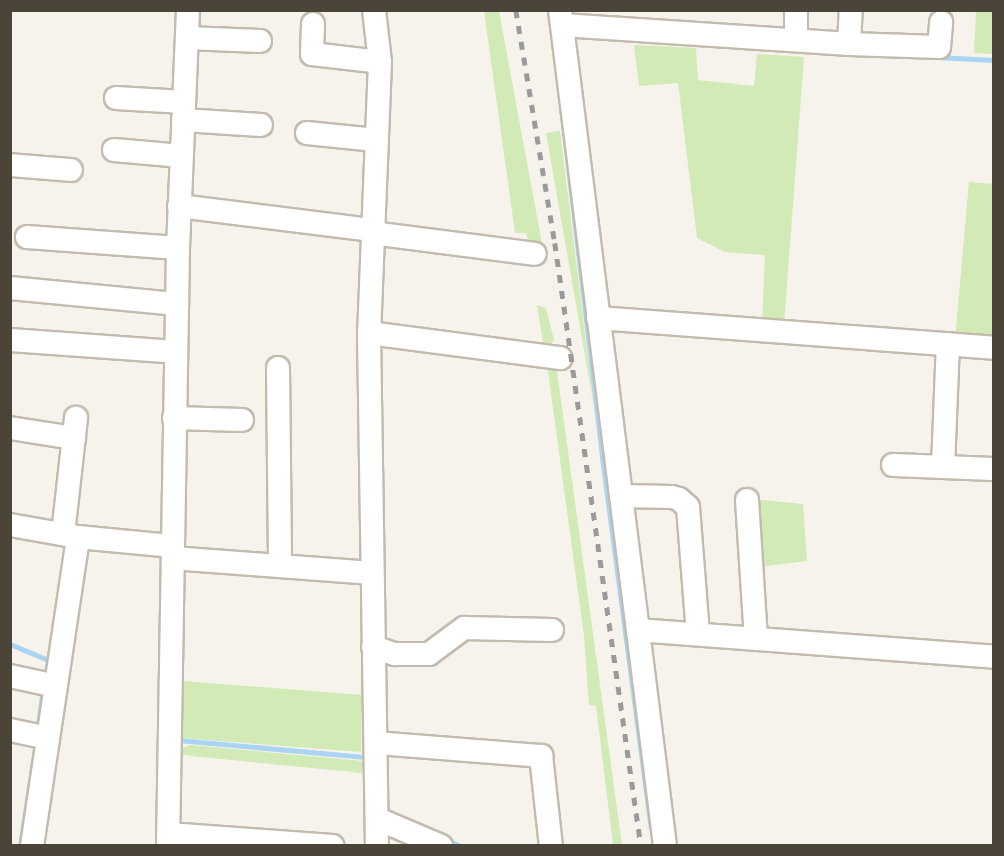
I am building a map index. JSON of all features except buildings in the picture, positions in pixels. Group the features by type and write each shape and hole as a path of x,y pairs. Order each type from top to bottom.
{"street":[{"path":"188,10 194,38 188,116 182,156 185,207 178,248 176,352 179,418 172,552 172,837 333,846"},
{"path":"375,10 380,62 372,140 369,333 377,846"},
{"path":"796,10 796,40"},
{"path":"849,44 852,10"},
{"path":"665,846 561,18 796,40 939,47 941,22"},
{"path":"313,24 312,54 380,62"},
{"path":"194,38 260,41"},
{"path":"116,98 188,116 261,125"},
{"path":"307,133 372,140"},
{"path":"114,150 182,156"},
{"path":"10,165 71,170"},
{"path":"185,207 535,254"},
{"path":"27,237 178,248"},
{"path":"10,288 177,304"},
{"path":"598,318 948,349 993,348"},
{"path":"369,333 560,358"},
{"path":"10,340 176,352"},
{"path":"943,467 948,349"},
{"path":"278,368 280,561"},
{"path":"179,418 242,420"},
{"path":"10,428 75,428 70,535 41,736 32,846"},
{"path":"893,465 993,469"},
{"path":"621,496 672,497 685,502 688,507 697,627"},
{"path":"747,500 755,632"},
{"path":"10,525 172,552 280,561 371,573"},
{"path":"638,630 697,627 993,657"},
{"path":"373,647 395,654 429,654 464,628 552,630"},
{"path":"10,676 48,684"},
{"path":"10,730 41,736"},
{"path":"376,742 541,756 550,846"},
{"path":"378,816 441,846"}],"green space":[{"path":"484,11 499,11 542,244 529,243 526,233 515,233"},
{"path":"976,11 993,11 993,54 974,53"},
{"path":"634,45 696,48 698,80 754,86 757,54 804,57 784,325 762,323 765,255 725,252 697,238 678,83 639,86"},
{"path":"560,131 594,407 546,133"},
{"path":"969,182 993,184 993,342 955,339"},
{"path":"537,305 546,308 554,340 544,348"},
{"path":"547,364 557,371 622,845 613,845 596,706 589,705 584,636"},
{"path":"752,499 803,504 807,561 758,567"},
{"path":"183,681 362,695 361,752 182,738"},
{"path":"190,745 363,761 362,773 182,755 182,748"}],"waterway":[{"path":"937,57 994,60"},
{"path":"561,107 602,457 651,827"},
{"path":"10,644 48,660"},
{"path":"45,678 50,649"},
{"path":"37,731 43,690"},
{"path":"178,740 366,757"},
{"path":"20,846 36,741"},
{"path":"446,839 460,846"}],"railway":[{"path":"516,10 555,243 641,846"}]}
